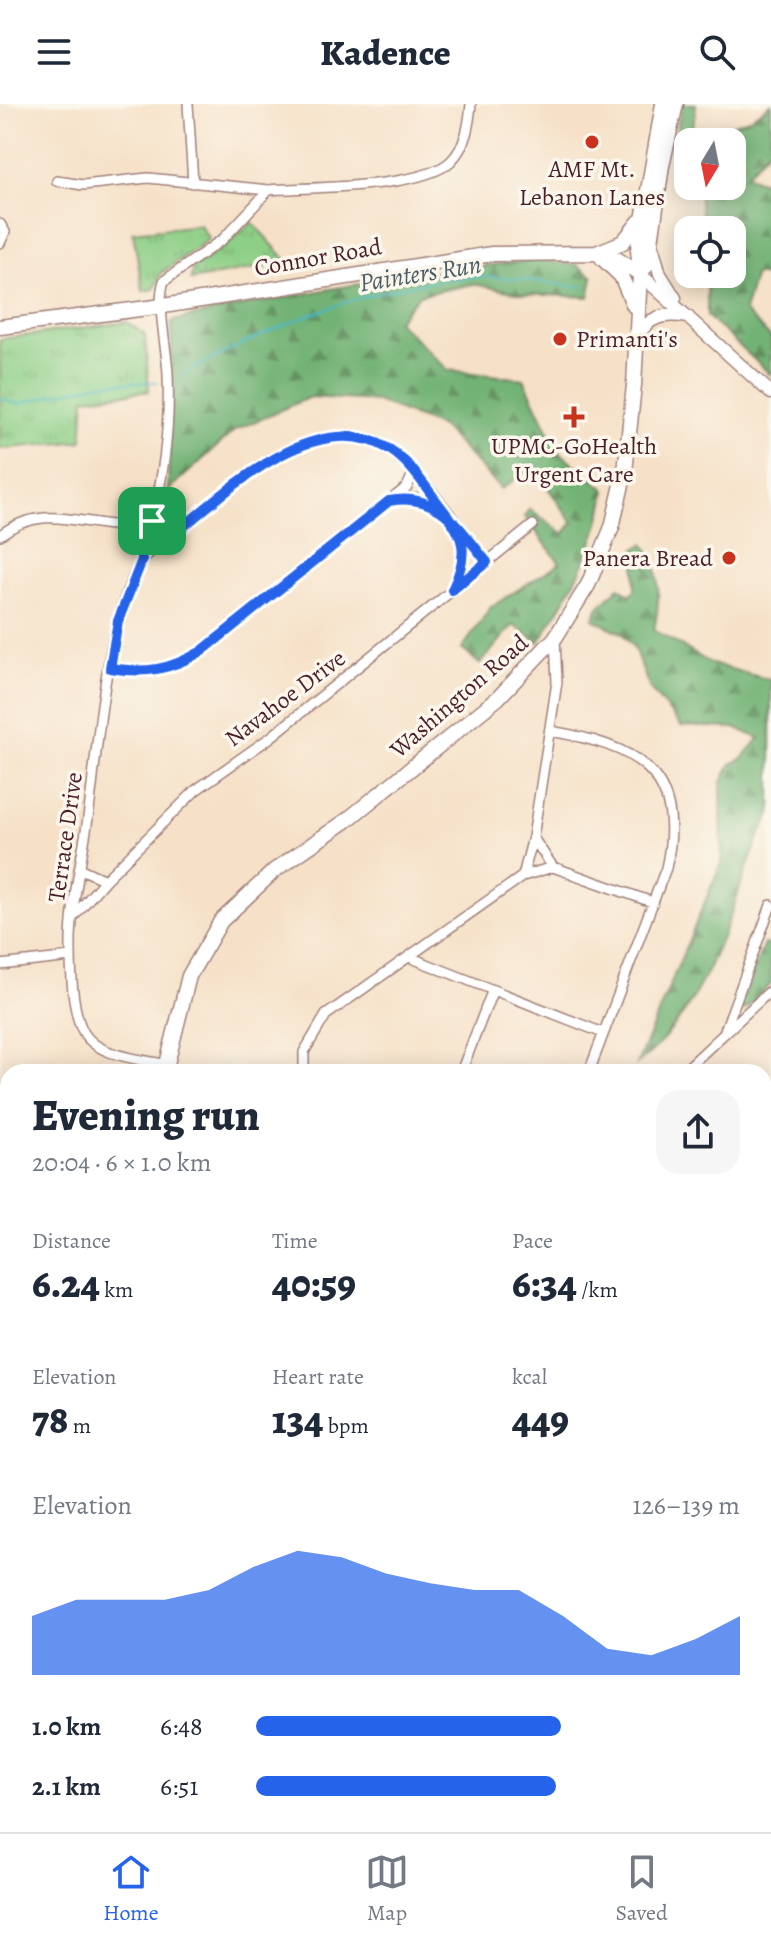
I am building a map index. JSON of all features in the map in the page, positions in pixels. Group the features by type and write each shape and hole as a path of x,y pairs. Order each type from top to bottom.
{"main road":[{"name":"Washington Road","path":"167,1064 194,964 213,932 231,910 275,870 346,821 490,705 555,638 588,585 618,509 629,448 640,274 637,255 663,104"},
{"name":"Washington Road","path":"640,274 648,263 676,104"},
{"path":"637,316 621,276 596,253 623,242 641,219"},
{"name":"Connor Road","path":"0,327 163,306 450,258 516,252 596,253 617,259 640,274"}],"street":[{"path":"188,104 193,183"},
{"path":"57,181 83,185 148,178 269,190 428,175 450,162 459,151 465,138 471,104"},
{"path":"152,521 163,472 166,433 168,378 162,287 168,276 223,239 269,190"},
{"path":"0,224 5,232 0,243"},
{"path":"651,241 660,274 688,317"},
{"path":"640,274 771,393"},
{"path":"636,339 654,318 671,314 688,317"},
{"path":"124,526 139,549 142,560 264,463 300,446 338,439 376,443 402,459 487,562"},
{"path":"110,668 147,672 167,669 202,651 407,487 414,472"},
{"path":"389,501 416,498 443,509"},
{"path":"0,535 15,523 53,516 124,526 152,521"},
{"path":"152,521 171,537"},
{"name":"Navahoe Drive","path":"74,916 105,880 196,790 271,737 533,525"},
{"path":"452,590 463,559 459,528"},
{"name":"Terrace Drive","path":"142,560 118,621 74,916 71,957 80,1023 91,1041 109,1051 153,1064"},
{"path":"523,876 533,837 558,676 555,638"},
{"path":"550,731 606,742 633,756 659,782 672,816 672,842 592,1064"},
{"path":"533,837 553,867"},
{"path":"304,1064 304,1052 326,1015 523,876 553,867 652,902"},
{"path":"81,869 105,880"},
{"path":"724,1033 771,905"},
{"path":"0,965 71,957"},
{"path":"409,957 603,1033"},
{"path":"691,1064 771,990"},
{"path":"464,1064 492,992"}],"green space":[{"path":"682,104 696,104 693,128 677,128"},
{"path":"771,104 771,147 746,175 746,128 723,128 749,119"},
{"path":"746,175 771,185 771,277 755,274 744,311 771,338 771,375 707,316 707,288 746,288 746,216 701,216 700,200 746,200"},
{"path":"252,222 288,262 191,280 193,268 226,246"},
{"path":"200,225 209,239 161,273 154,289 143,291 133,232"},
{"path":"538,260 577,265 593,277 589,297 524,294 473,284 419,295 397,321 448,370 524,379 558,451 606,490 589,551 539,642 513,625 480,664 462,649 491,607 560,563 525,517 530,509 564,534 573,523 533,467 501,489 442,427 376,401 310,397 235,430 168,491 172,321 354,285"},
{"path":"127,322 145,335 149,391 85,398 82,441 0,449 0,339"},
{"path":"644,544 657,574 658,608 654,630 712,664 771,680 771,814 757,842 705,976 675,1025 637,1064 722,861 721,784 731,764 742,759 760,738 734,728 681,726 650,689 634,648 622,633 593,619 599,607 619,587 630,595 635,590 635,549"},
{"path":"764,944 771,945 771,984 744,1010 739,1008"}],"waterway":[{"name":"Painters Run","path":"182,375 288,324 362,297 400,288 478,277 583,287"},
{"name":"Painters Run","path":"0,398 18,404 102,383 157,382"}],"place":[{"name":"AMF Mt. Lebanon Lanes","path":"592,142"},
{"name":"Primanti's","path":"560,339"},
{"name":"UPMC-GoHealth Urgent Care","path":"574,417"},
{"name":"Panera Bread","path":"729,558"}],"route":[{"path":"152,521 138,526 124,526 132,535 142,560 129,586 118,621 110,668 147,672 167,669 202,651 389,501 416,498 443,509 459,528 487,562 452,590 461,572 463,559 459,528 402,459 376,443 357,439 318,442 280,454 244,478 171,537 152,521"}]}
